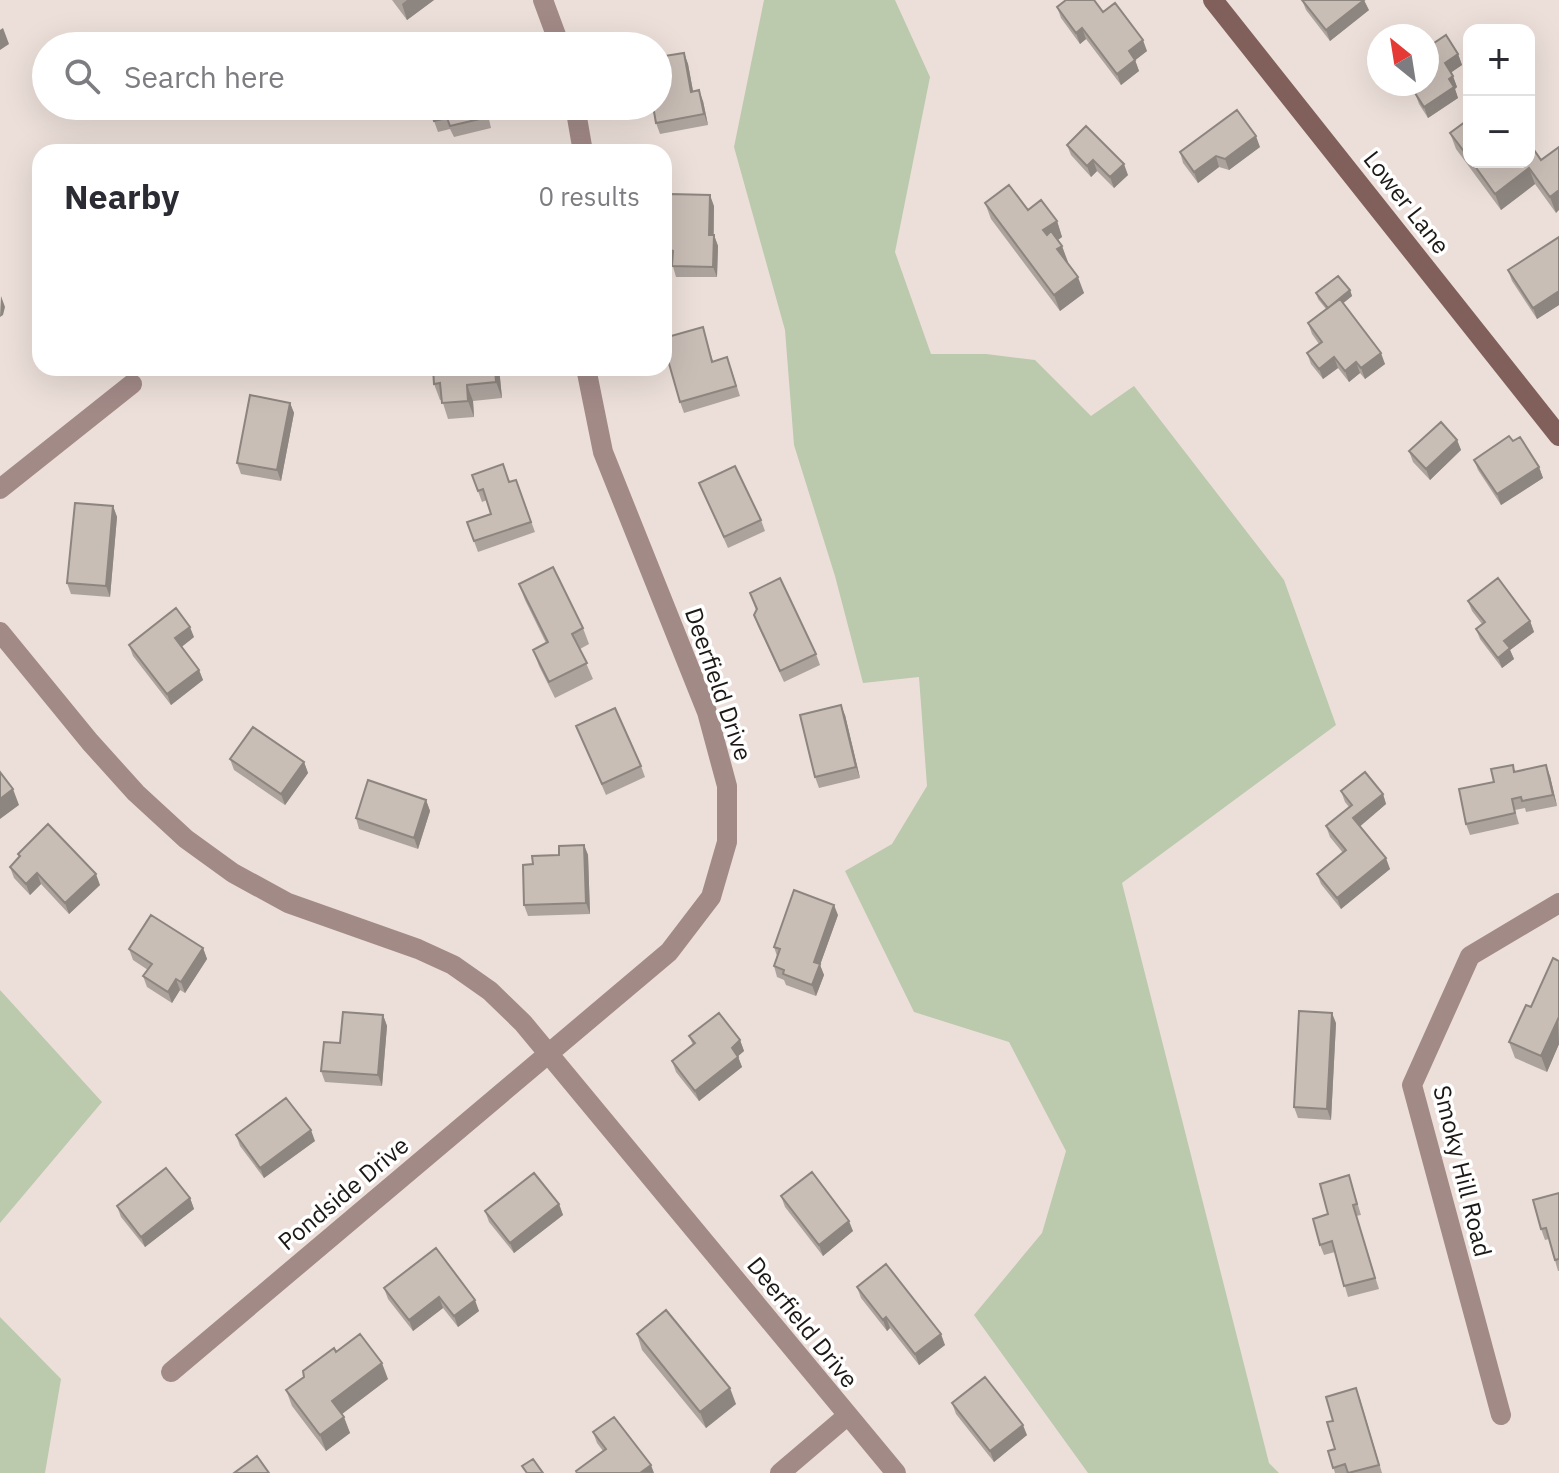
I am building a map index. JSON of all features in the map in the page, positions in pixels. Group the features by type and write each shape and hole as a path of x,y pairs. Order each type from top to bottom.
{"street":[{"path":"543,0 555,32"},
{"name":"Lower Lane","path":"1213,0 1559,436"},
{"path":"577,120 582,144"},
{"name":"Deerfield Drive","path":"549,1054 669,952 711,897 727,842 727,786 707,712 603,452 588,376"},
{"path":"0,489 132,384"},
{"name":"Deerfield Drive","path":"0,632 90,742 136,793 186,839 233,873 288,903 418,949 453,965 490,991 549,1054 896,1473"},
{"name":"Smoky Hill Road","path":"1501,1415 1412,1085 1470,956 1559,903"},
{"name":"Pondside Drive","path":"171,1372 549,1054"},
{"path":"780,1473 847,1416"}],"green space":[{"path":"764,0 895,0 930,77 895,252 931,354 986,354 1035,360 1091,416 1134,386 1284,580 1336,725 1122,883 1269,1463 1279,1473 1088,1473 974,1315 1042,1233 1066,1151 1009,1042 914,1012 845,871 892,844 927,786 919,677 863,683 835,576 794,445 785,330 734,147"},
{"path":"0,990 102,1102 0,1223"},
{"path":"0,1317 61,1379 45,1473 0,1473"}],"building":[{"path":"1066,0 1094,0 1103,12 1115,3 1143,40 1129,51 1135,60 1117,74 1082,28 1076,33 1057,7"},
{"path":"1302,0 1364,0 1326,30"},
{"path":"1446,35 1458,54 1445,63 1453,76 1449,79 1454,87 1424,107 1417,96 1439,96 1439,40"},
{"path":"684,53 691,92 699,90 704,114 672,120 672,55"},
{"path":"1237,110 1256,136 1225,159 1216,156 1194,172 1180,152"},
{"path":"448,120 475,120 450,126"},
{"path":"1463,123 1463,150 1450,133"},
{"path":"1086,126 1124,164 1110,177 1093,160 1087,166 1067,145"},
{"path":"1559,147 1559,190 1550,197 1529,168 1535,168 1535,151 1541,160"},
{"path":"1476,168 1529,168 1495,194"},
{"path":"1009,185 1028,210 1041,200 1057,221 1043,230 1047,235 1051,231 1062,246 1057,249 1078,277 1054,295 985,203"},
{"path":"672,194 710,195 709,235 714,235 713,267 672,266"},
{"path":"1559,237 1559,291 1533,308 1508,270"},
{"path":"1338,276 1350,290 1328,308 1316,293"},
{"path":"1340,299 1381,353 1361,368 1356,362 1345,371 1334,357 1319,369 1307,353 1322,342 1308,323"},
{"path":"703,327 712,362 727,357 736,386 680,402 672,374 672,336"},
{"path":"434,376 496,376 496,382 467,385 468,401 442,403 440,383 434,384"},
{"path":"250,395 290,403 277,470 237,463"},
{"path":"1441,422 1457,440 1426,469 1409,451"},
{"path":"1509,436 1513,441 1520,437 1539,467 1497,494 1474,460"},
{"path":"503,464 509,482 516,480 531,522 474,541 467,522 491,514 483,489 478,491 472,475"},
{"path":"735,466 761,520 724,537 699,483"},
{"path":"75,503 113,506 106,586 67,583"},
{"path":"553,567 583,628 572,634 587,663 549,682 533,650 548,642 519,584"},
{"path":"780,578 816,654 780,671 754,615 757,609 750,593"},
{"path":"1498,578 1530,621 1504,641 1510,648 1498,658 1476,629 1485,622 1468,601"},
{"path":"176,608 190,627 175,638 199,670 167,694 129,645"},
{"path":"841,705 856,767 815,777 800,715"},
{"path":"615,708 641,766 602,784 576,726"},
{"path":"253,727 304,762 281,794 230,759"},
{"path":"1513,765 1514,772 1546,765 1553,795 1522,801 1521,797 1512,799 1515,813 1466,824 1459,789 1494,782 1491,769"},
{"path":"0,772 13,789 0,799"},
{"path":"1365,772 1383,794 1353,818 1386,858 1337,898 1317,874 1346,850 1326,826 1352,805 1341,791"},
{"path":"368,780 426,800 414,838 356,818"},
{"path":"48,824 96,874 65,903 37,873 26,884 10,867 20,856 18,854"},
{"path":"584,845 586,903 524,905 523,865 533,864 532,856 559,855 559,846"},
{"path":"794,890 834,905 814,962 820,964 812,985 783,974 784,970 774,966 780,949 774,947"},
{"path":"151,915 203,948 181,982 176,979 168,992 143,976 152,964 129,949"},
{"path":"1553,958 1559,961 1559,1017 1541,1056 1509,1042 1526,1005 1531,1007"},
{"path":"1299,1011 1332,1013 1327,1109 1294,1107"},
{"path":"343,1012 383,1015 378,1075 321,1071 324,1042 340,1043"},
{"path":"719,1013 740,1040 732,1048 738,1057 695,1091 672,1061 695,1043 689,1036"},
{"path":"286,1098 311,1130 260,1168 236,1135"},
{"path":"166,1168 190,1198 141,1237 117,1206"},
{"path":"812,1172 849,1221 819,1245 781,1196"},
{"path":"534,1173 559,1204 510,1243 485,1211"},
{"path":"1349,1175 1357,1204 1353,1205 1375,1278 1344,1286 1332,1241 1320,1245 1313,1219 1328,1214 1320,1184"},
{"path":"1559,1193 1559,1259 1555,1260 1546,1228 1541,1229 1533,1200"},
{"path":"436,1248 475,1300 454,1316 439,1297 409,1320 384,1288"},
{"path":"886,1264 941,1334 915,1354 857,1287"},
{"path":"666,1310 730,1388 700,1412 637,1334"},
{"path":"360,1334 382,1363 332,1401 344,1417 320,1435 286,1390 304,1377 303,1371 334,1348 336,1352"},
{"path":"985,1377 1023,1425 990,1451 952,1403"},
{"path":"1356,1388 1379,1465 1348,1473 1345,1464 1333,1468 1328,1451 1335,1449 1327,1422 1333,1421 1326,1397"},
{"path":"614,1417 651,1465 640,1473 577,1473 606,1449 593,1432"},
{"path":"257,1456 269,1473 234,1473"},
{"path":"533,1459 543,1473 527,1473 522,1466"}]}
